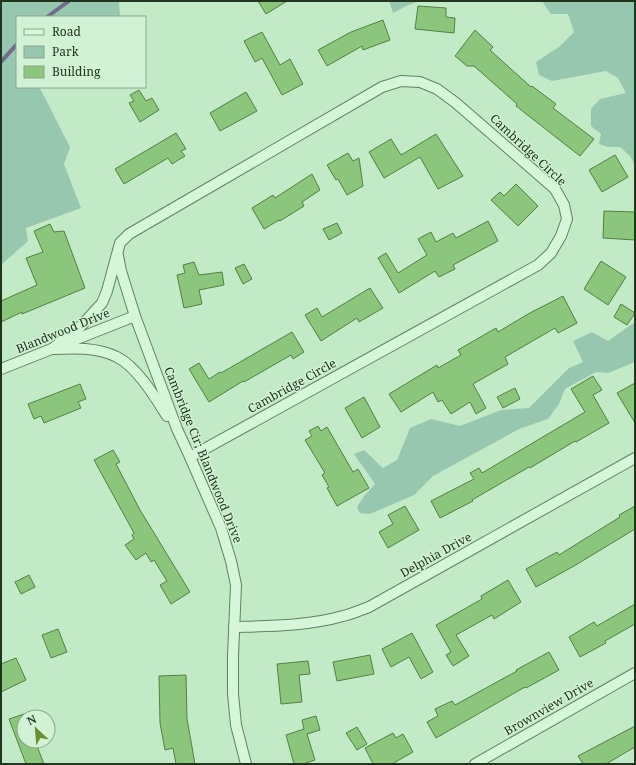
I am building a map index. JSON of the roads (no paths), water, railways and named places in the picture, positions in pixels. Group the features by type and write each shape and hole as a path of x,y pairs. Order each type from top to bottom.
{"street":[{"name":"Cambridge Circle","path":"52,349 81,326 102,303 107,291 120,243 129,234 382,87 401,81 420,82 437,89 456,103 555,189 564,205 566,219 561,236 551,254 538,265 190,457"},
{"name":"Cambridge Cir; Blandwood Drive","path":"118,254 121,271 135,316 176,429 221,528 232,561 236,585 233,694 236,725 246,764"},
{"name":"Blandwood Drive","path":"1,369 135,316"},
{"path":"52,349 88,348 118,357 137,374 176,429"},
{"name":"Delphia Drive","path":"234,627 280,626 312,622 342,616 369,607 635,458"},
{"name":"Brownview Drive","path":"475,764 635,673"}],"waterway":[{"path":"48,16 69,1"},
{"path":"1,62 16,45"}]}
